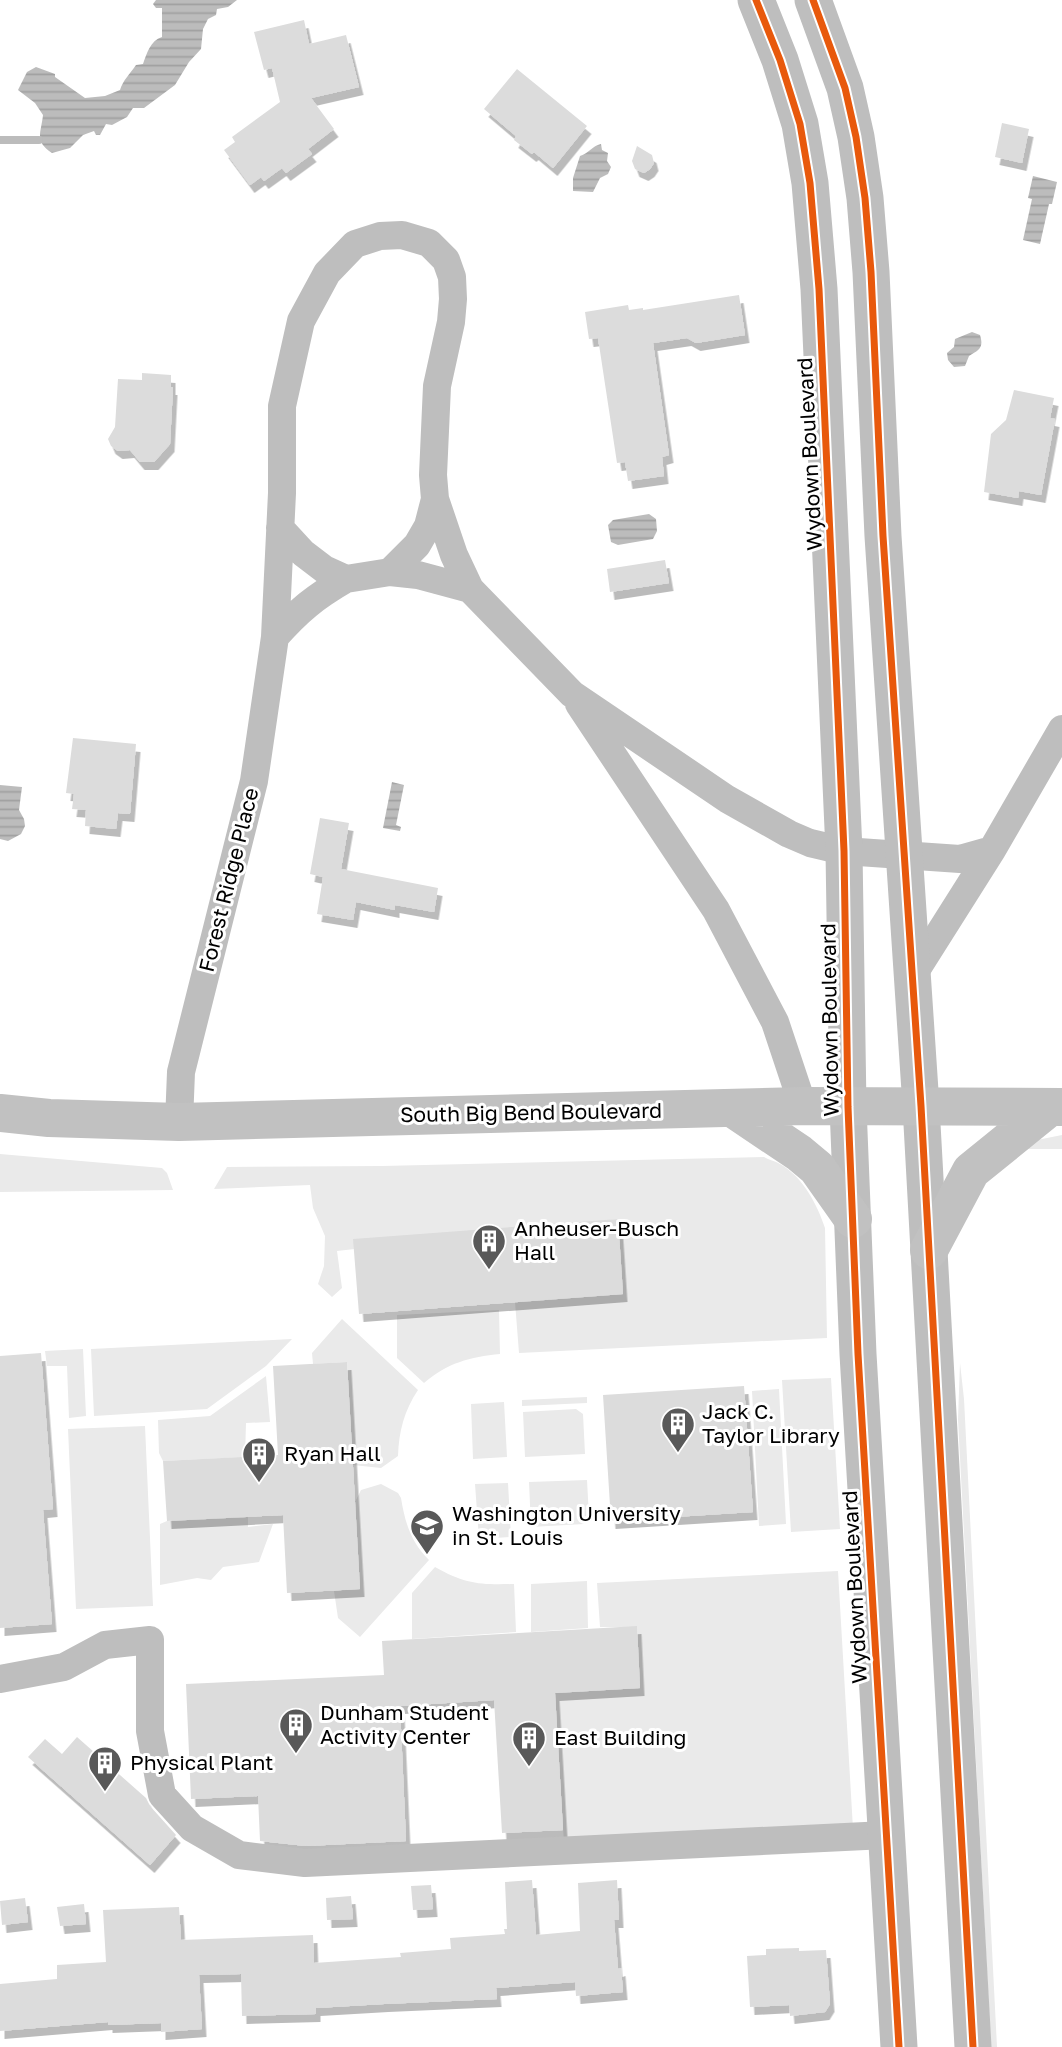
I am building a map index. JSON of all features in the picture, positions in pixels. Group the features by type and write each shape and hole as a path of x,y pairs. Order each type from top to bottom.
{"main road":[{"name":"South Big Bend Boulevard","path":"0,1113 49,1118 179,1122 803,1106 1056,1107"},
{"path":"929,1250 971,1171 1056,1107"},
{"path":"732,1108 817,1168 853,1219"}],"street":[{"name":"Wydown Boulevard","path":"756,0 780,60 800,124 820,289 844,851 848,1107 858,1354 899,2047"},
{"path":"813,0 845,89 856,137 865,198 871,272 883,536 921,1106 973,2047"},
{"name":"Forest Ridge Place","path":"179,1122 181,1072 254,781 275,637 282,406 302,321 327,273 355,244 380,236 402,235 429,243 446,260 452,277 451,322 437,386 433,475 435,499 454,555 470,589 572,694 716,911 775,1022 803,1106"},
{"name":"Forest Ridge Place","path":"390,572 417,545 428,526 435,499"},
{"path":"280,528 303,553 324,569 346,579"},
{"path":"275,637 298,611 346,579 390,572 418,575 470,589"},
{"name":"Forest Ridge Place","path":"572,694 727,799 810,843 844,851 960,859 992,850"},
{"path":"913,975 992,850 1062,729"},
{"path":"0,1679 64,1667 105,1645 150,1640 150,1731 162,1795 192,1828 239,1855 305,1863 886,1835"}],"shaded area":[{"path":"156,0 237,0 228,7 217,9 216,15 208,19 203,29 201,49 189,62 175,85 144,108 133,108 127,117 112,125 106,124 100,135 96,135 94,131 83,135 70,148 52,153 46,149 40,132 43,115 35,103 18,90 27,72 36,67 55,74 55,77 85,98 105,96 120,90 136,65 143,64 152,44 162,37 162,8 156,8 153,4"},
{"path":"601,144 602,150 608,153 607,161 611,167 608,174 600,178 593,192 573,191 573,178 580,156"},
{"path":"1033,176 1057,182 1040,244 1023,240 1032,199 1028,198"},
{"path":"972,332 980,335 980,348 969,356 965,366 954,367 948,360 947,353 954,347 955,339"},
{"path":"649,514 656,519 657,531 653,539 618,545 611,542 608,525 613,520"},
{"path":"392,782 404,785 396,825 401,827 400,831 383,828"},
{"path":"0,785 22,787 19,810 25,826 21,834 8,841 0,839"},
{"path":"1062,1135 1062,1149 1017,1149 1037,1140"},
{"path":"0,1154 162,1168 167,1173 173,1190 0,1192"},
{"path":"764,1157 796,1176 813,1201 825,1228 827,1338 519,1353 515,1302 623,1294 618,1219 337,1251 342,1288 332,1297 318,1284 324,1266 325,1236 313,1208 310,1185 214,1189 227,1167"},
{"path":"499,1310 500,1354 459,1362 441,1370 424,1383 397,1358 397,1315"},
{"path":"342,1319 418,1390 403,1422 398,1456 381,1468 353,1465 347,1362 313,1364 312,1353"},
{"path":"292,1339 266,1366 207,1409 94,1416 91,1349"},
{"path":"83,1349 86,1416 69,1418 67,1366 47,1366 45,1351"},
{"path":"960,1363 997,2047 991,2047 958,1419"},
{"path":"266,1376 270,1422 246,1423 245,1457 163,1461 159,1453 158,1420 210,1416"},
{"path":"831,1378 840,1529 791,1532 782,1380"},
{"path":"779,1389 786,1524 759,1526 752,1391"},
{"path":"587,1397 587,1403 522,1406 522,1400"},
{"path":"504,1402 507,1457 473,1459 471,1404"},
{"path":"576,1409 583,1414 585,1454 525,1457 523,1412"},
{"path":"145,1426 153,1606 76,1609 68,1429"},
{"path":"587,1480 589,1517 584,1524 531,1527 529,1482"},
{"path":"508,1483 511,1537 479,1539 475,1484"},
{"path":"381,1484 398,1493 410,1532 429,1560 360,1637 338,1618 334,1591 360,1589 355,1502 361,1490"},
{"path":"248,1516 248,1527 273,1524 259,1562 223,1567 211,1580 197,1578 160,1585 160,1524 167,1521"},
{"path":"435,1567 473,1582 514,1584 516,1632 412,1639 412,1593"},
{"path":"838,1571 853,1829 564,1843 555,1693 640,1688 637,1627 600,1627 597,1583"},
{"path":"587,1581 588,1628 531,1632 531,1584"}],"building":[{"path":"304,20 309,44 346,35 359,87 311,98 334,129 308,149 312,154 286,173 282,168 264,181 261,177 250,185 224,150 235,142 232,137 280,102 272,68 264,70 254,32"},
{"path":"517,69 587,126 553,168 514,140 516,136 484,109"},
{"path":"1002,123 1029,129 1022,163 995,157"},
{"path":"637,146 652,155 654,163 644,173 635,169 632,161"},
{"path":"739,295 745,335 696,343 687,338 653,343 669,455 662,457 664,476 628,481 625,462 617,463 598,338 589,339 585,312 628,305 629,310 643,310"},
{"path":"142,373 171,375 173,387 170,444 154,462 140,462 130,450 118,451 111,446 108,439 115,427 118,379 142,380"},
{"path":"1014,390 1054,398 1050,418 1055,419 1041,495 1019,491 1018,498 984,492 991,434 1006,420"},
{"path":"665,560 669,583 610,592 607,569"},
{"path":"73,738 136,744 130,814 118,813 116,829 85,826 86,810 72,809 74,794 66,793"},
{"path":"320,818 349,823 341,869 438,888 434,912 395,905 395,910 356,902 353,920 317,914 323,877 310,874"},
{"name":"Anheuser-Busch Hall","path":"618,1219 623,1294 359,1314 353,1239"},
{"path":"41,1353 53,1509 43,1510 52,1624 0,1628 0,1356"},
{"name":"Ryan Hall","path":"347,1362 360,1589 287,1593 283,1515 167,1521 163,1461 278,1455 273,1366"},
{"name":"Jack C. Taylor Library","path":"744,1386 753,1512 611,1521 603,1395"},
{"path":"637,1626 640,1688 555,1693 563,1830 502,1833 494,1700 400,1706 406,1841 306,1846 260,1841 258,1796 191,1799 186,1684 384,1675 382,1641"},
{"name":"Physical Plant","path":"77,1737 146,1798 176,1835 150,1865 28,1757 45,1739 62,1754"},
{"path":"532,1880 536,1935 580,1931 578,1883 617,1880 619,1920 614,1920 618,1969 621,1968 623,1992 576,1996 575,1982 496,1988 497,1999 316,2008 316,2014 242,2016 241,1974 199,1975 202,2029 161,2032 161,2023 108,2025 108,2022 0,2031 0,1984 57,1979 57,1965 106,1962 103,1910 179,1907 181,1940 313,1935 314,1963 401,1957 400,1953 451,1949 450,1938 505,1934 505,1882"},
{"path":"431,1885 433,1909 413,1910 411,1886"},
{"path":"351,1896 353,1919 327,1920 326,1898"},
{"path":"25,1898 28,1922 2,1925 0,1901"},
{"path":"84,1904 86,1924 60,1926 57,1907"},
{"path":"799,1948 799,1951 826,1950 830,2004 825,2012 790,2016 789,2005 750,2007 747,1956 766,1955 766,1949"}],"waterway":[{"path":"0,140 39,140"}],"cycle path":[{"path":"756,0 780,60 800,124 810,183 819,289 844,851 848,1107 858,1354 899,2047"},
{"path":"813,0 845,88 856,137 865,198 871,272 883,536 921,1106 973,2047"}],"place":[{"name":"Anheuser-Busch Hall","path":"489,1271"},
{"name":"Jack C. Taylor Library","path":"678,1454"},
{"name":"Ryan Hall","path":"259,1484"},
{"name":"Washington University in St. Louis","path":"427,1556"},
{"name":"Dunham Student Activity Center","path":"296,1755"},
{"name":"East Building","path":"529,1768"},
{"name":"Physical Plant","path":"105,1793"}]}
